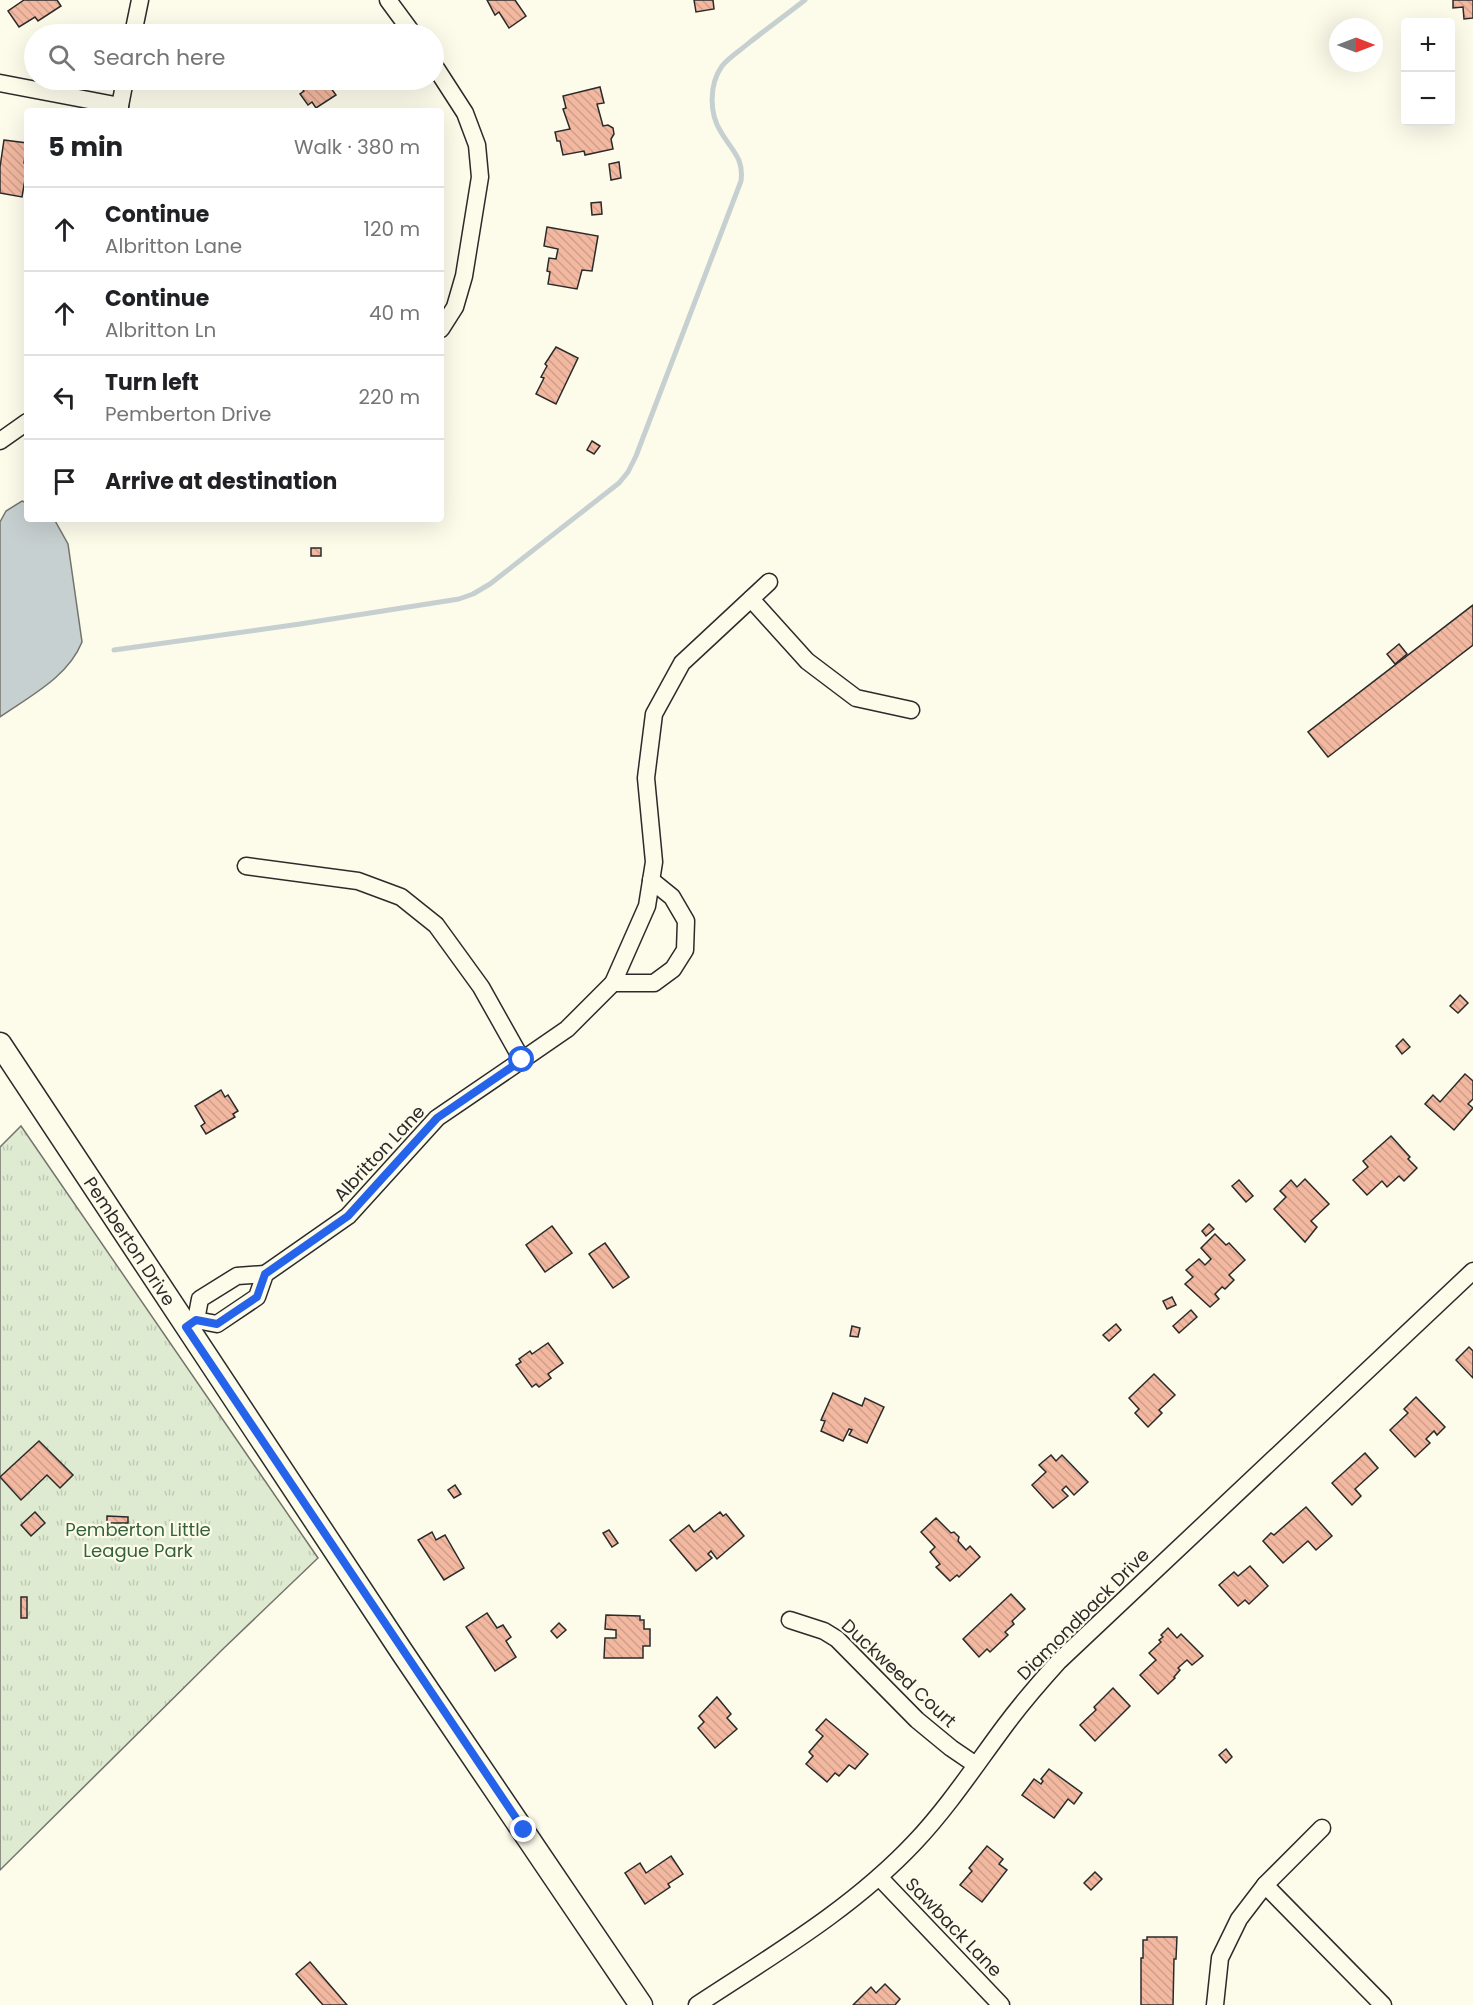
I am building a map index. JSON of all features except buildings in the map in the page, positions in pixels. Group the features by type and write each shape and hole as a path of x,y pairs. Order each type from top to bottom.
{"street":[{"path":"135,24 140,0"},
{"path":"388,0 405,24"},
{"path":"444,80 465,113 477,145 480,177 464,276 455,306 444,324"},
{"path":"0,82 24,87"},
{"path":"37,90 119,108 123,90"},
{"path":"0,441 24,424"},
{"path":"651,880 672,897 686,921 685,950 673,969 654,983 613,983 647,906 651,880 654,862 646,777 654,714 682,663 769,582"},
{"path":"751,599 807,661 856,698 911,710"},
{"path":"246,866 358,881 400,897 436,925 481,987 522,1060"},
{"name":"Albritton Lane","path":"265,1274 348,1216 437,1118 567,1029 613,983"},
{"name":"Pemberton Drive","path":"0,1044 191,1324 641,2005"},
{"name":"Diamondback Drive","path":"697,2005 839,1911 879,1877 937,1817 1027,1698 1059,1661 1473,1271"},
{"path":"265,1274 257,1297 217,1324 191,1324 200,1299 237,1276 265,1274"},
{"name":"Duckweed Court","path":"790,1620 824,1631 837,1639 917,1720 976,1765"},
{"path":"1215,2005 1220,1958 1239,1919 1265,1885 1322,1828"},
{"name":"Sawback Lane","path":"879,1877 1001,2005"},
{"path":"1265,1885 1383,2005"}],"green space":[{"name":"Pemberton Little League Park","path":"21,1126 318,1558 0,1870 0,1147"}],"shaded area":[{"path":"22,501 24,502 24,522 56,522 68,544 82,642 68,666 58,676 0,717 0,522 6,511"}],"waterway":[{"path":"114,650 459,599 490,584 619,483 636,456 741,181 739,160 714,117 712,99 718,73 732,57 805,0"}],"route":[{"path":"522,1060 437,1118 348,1216 265,1274 257,1297 217,1324 196,1320 186,1327 213,1364 402,1652 524,1830"}]}
